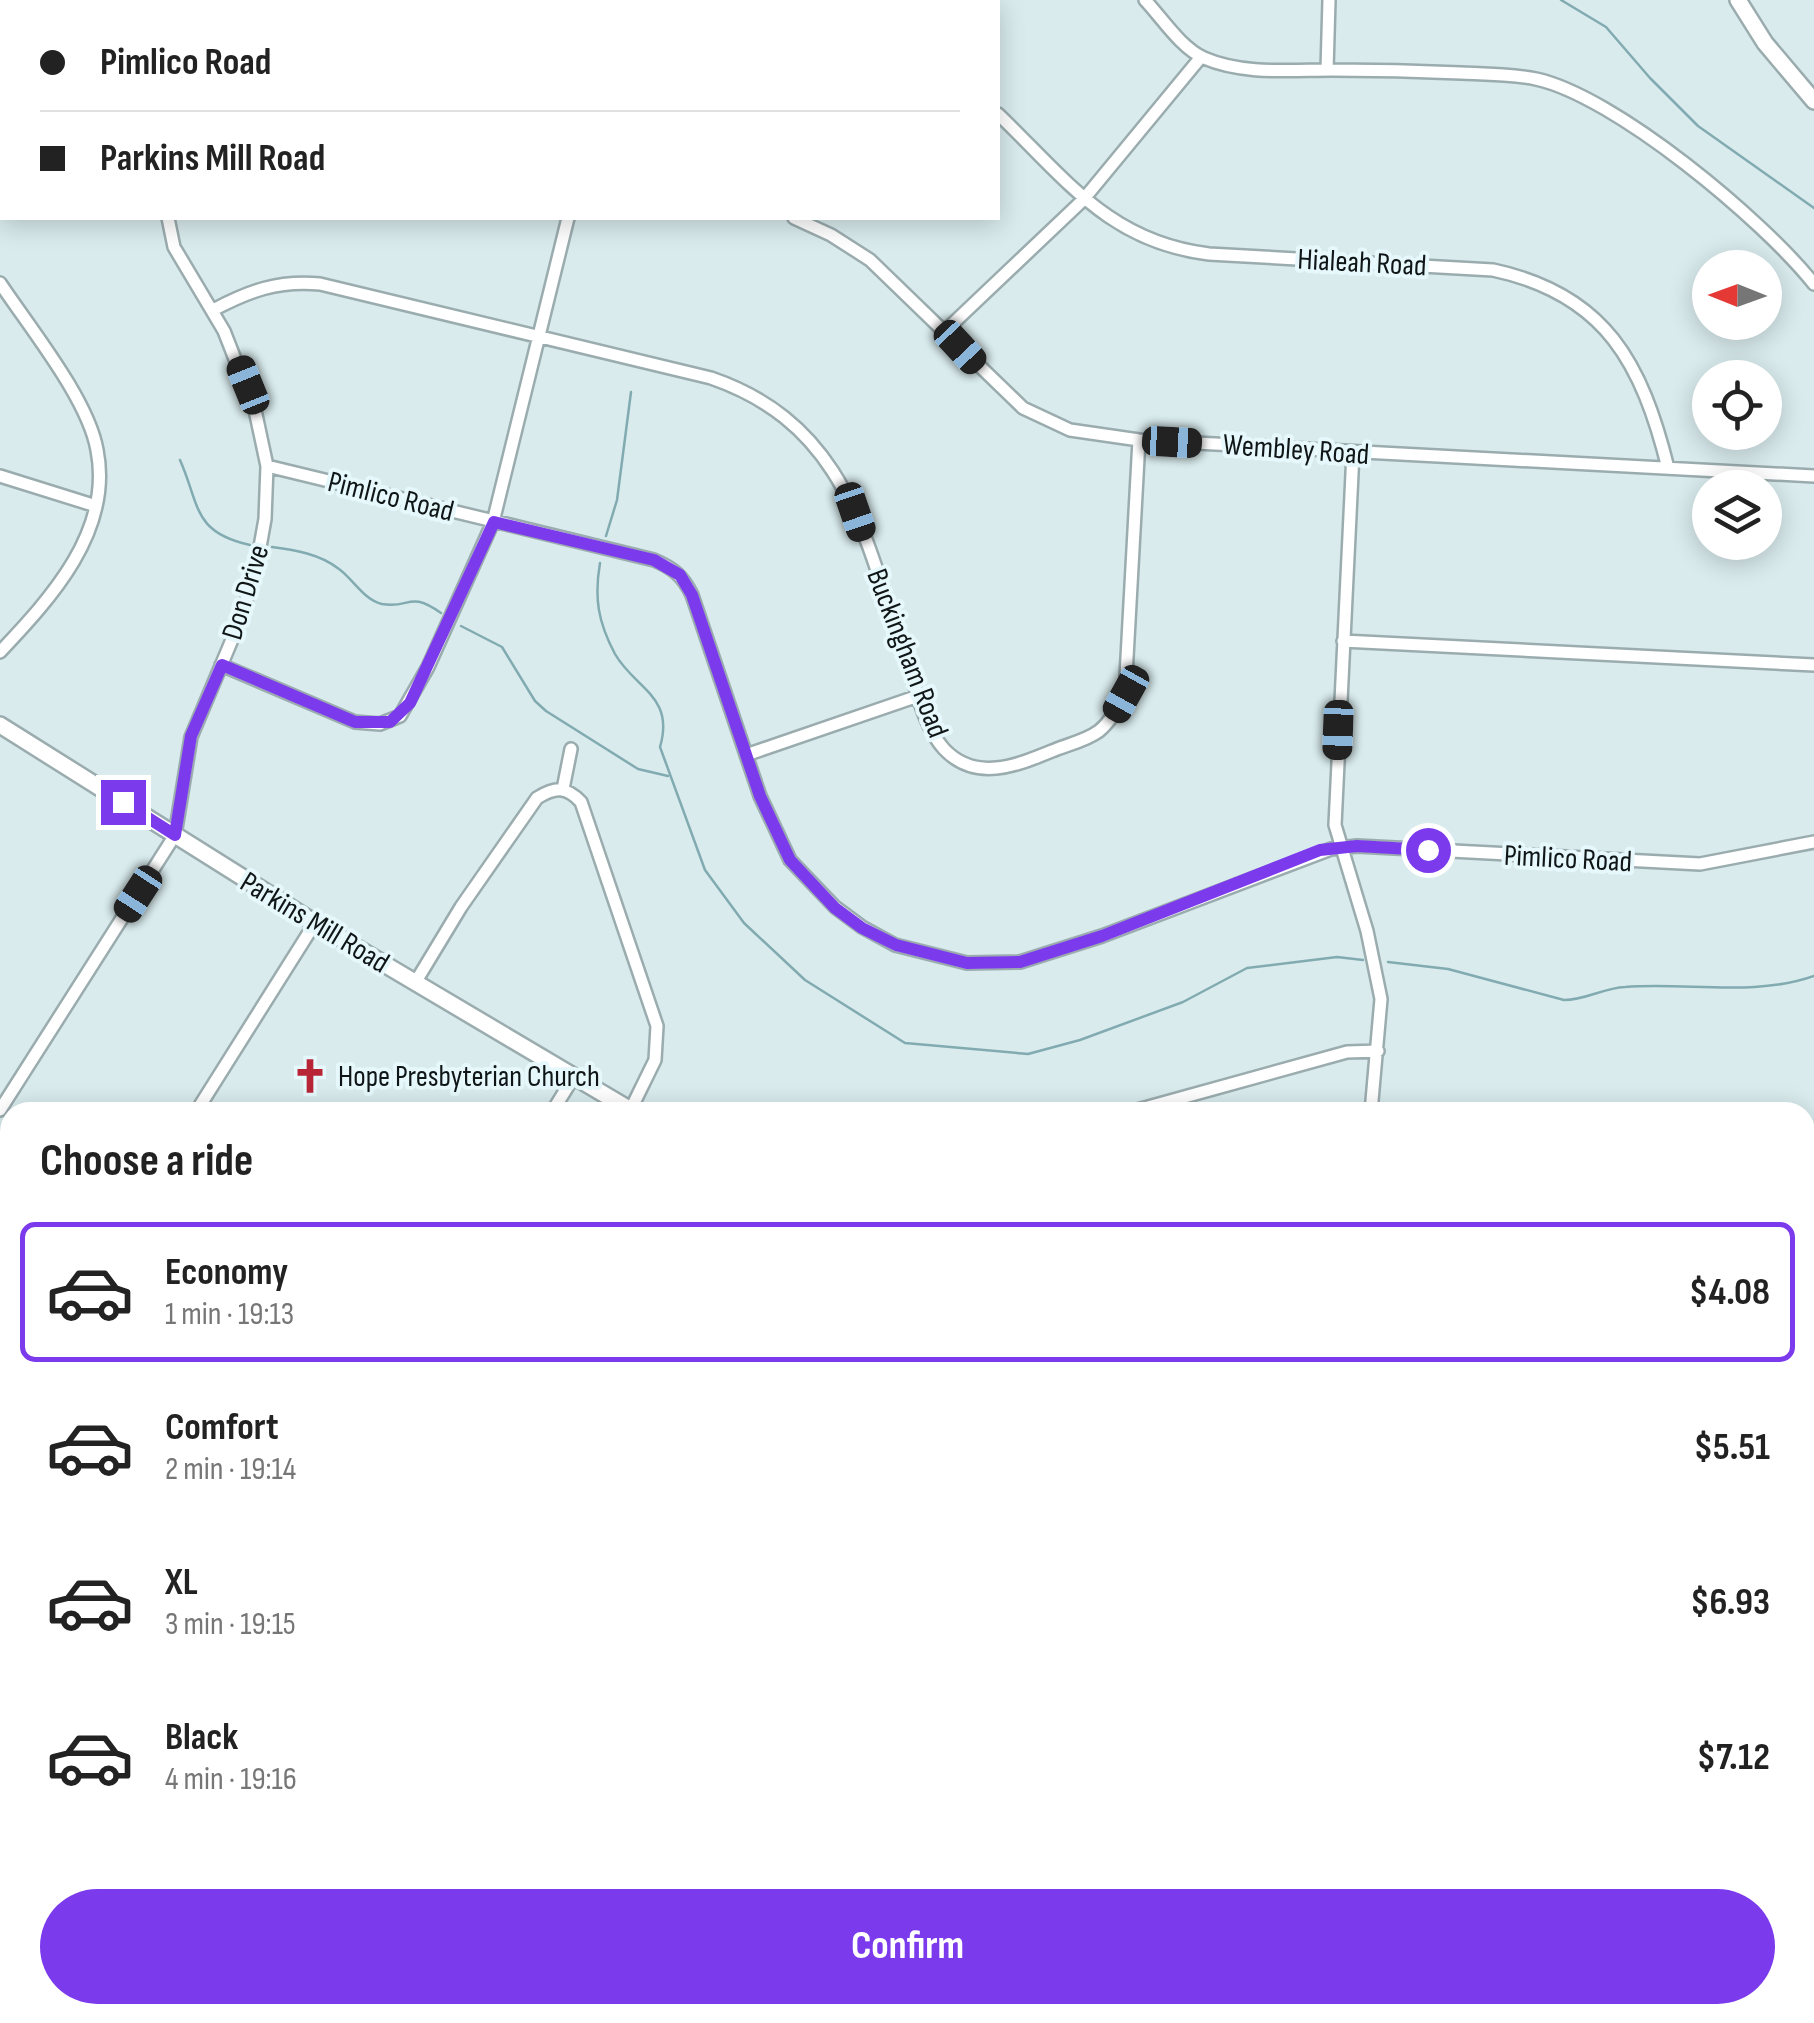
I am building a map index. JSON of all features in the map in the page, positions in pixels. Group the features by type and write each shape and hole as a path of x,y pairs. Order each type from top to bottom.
{"street":[{"path":"1144,0 1201,57 1265,70 1534,78 1570,90 1628,125 1702,178 1814,284"},
{"path":"1326,70 1330,0"},
{"path":"1738,0 1765,43 1814,100"},
{"path":"945,332 1083,200 1201,57"},
{"name":"Hialeah Road","path":"1000,116 1083,200 1145,239 1185,252 1492,270 1543,286 1586,311 1626,357 1646,392 1668,468"},
{"name":"Don Drive","path":"5,1102 175,835 191,736 222,665 256,569 267,466 248,385 212,310 174,247 168,220"},
{"path":"222,665 355,722 390,722 410,703 494,522 567,220"},
{"name":"Wembley Road","path":"798,220 870,260 999,388 1041,418 1070,430 1138,440 1814,476"},
{"path":"0,283 83,411 97,448 96,506 83,545 45,602 0,652"},
{"name":"Buckingham Road","path":"212,310 267,285 320,284 738,387 789,418 835,472 855,512 936,738 958,761 987,770 1015,766 1095,734 1126,694 1138,440"},
{"path":"1353,453 1335,824 1382,999 1372,1102"},
{"name":"Pimlico Road","path":"267,466 654,560 680,575 692,595 772,826 790,860 835,908 862,928 896,945 967,963 1004,964 1037,957 1102,936 1320,850 1700,864 1814,842"},
{"path":"0,476 96,506"},
{"path":"1343,641 1814,666"},
{"path":"746,755 918,696"},
{"name":"Parkins Mill Road","path":"0,725 316,924 615,1102"},
{"path":"563,789 571,749"},
{"path":"415,982 537,798 550,790 563,789 581,802 658,1026 656,1060 637,1102"},
{"path":"202,1102 316,924"},
{"path":"1166,1102 1347,1052 1378,1051"},
{"path":"558,1102 573,1078"}],"waterway":[{"path":"1561,0 1606,27 1698,126 1814,208"},
{"path":"606,536 617,500 631,392"},
{"path":"180,460 208,524 217,533 250,545"},
{"path":"272,547 324,560 376,602 392,605 415,601 441,613"},
{"path":"600,563 597,587 605,631 623,666 658,704 663,730 660,747 705,870 744,923 805,980 905,1043 1028,1054 1080,1040 1183,1002 1247,968 1337,957 1363,960"},
{"path":"461,626 502,647 535,701 546,711 638,769 668,776"},
{"path":"1388,962 1448,969 1564,1000 1625,987 1768,986 1814,976"}],"place":[{"name":"Hope Presbyterian Church","path":"310,1076"}],"route":[{"path":"123,802 175,835 191,736 222,665 355,722 380,724 400,716 428,668 494,522 654,560 680,575 692,595 760,796 790,860 835,908 862,928 896,945 967,963 1020,962 1102,936 1320,850 1357,846 1428,850"}]}
